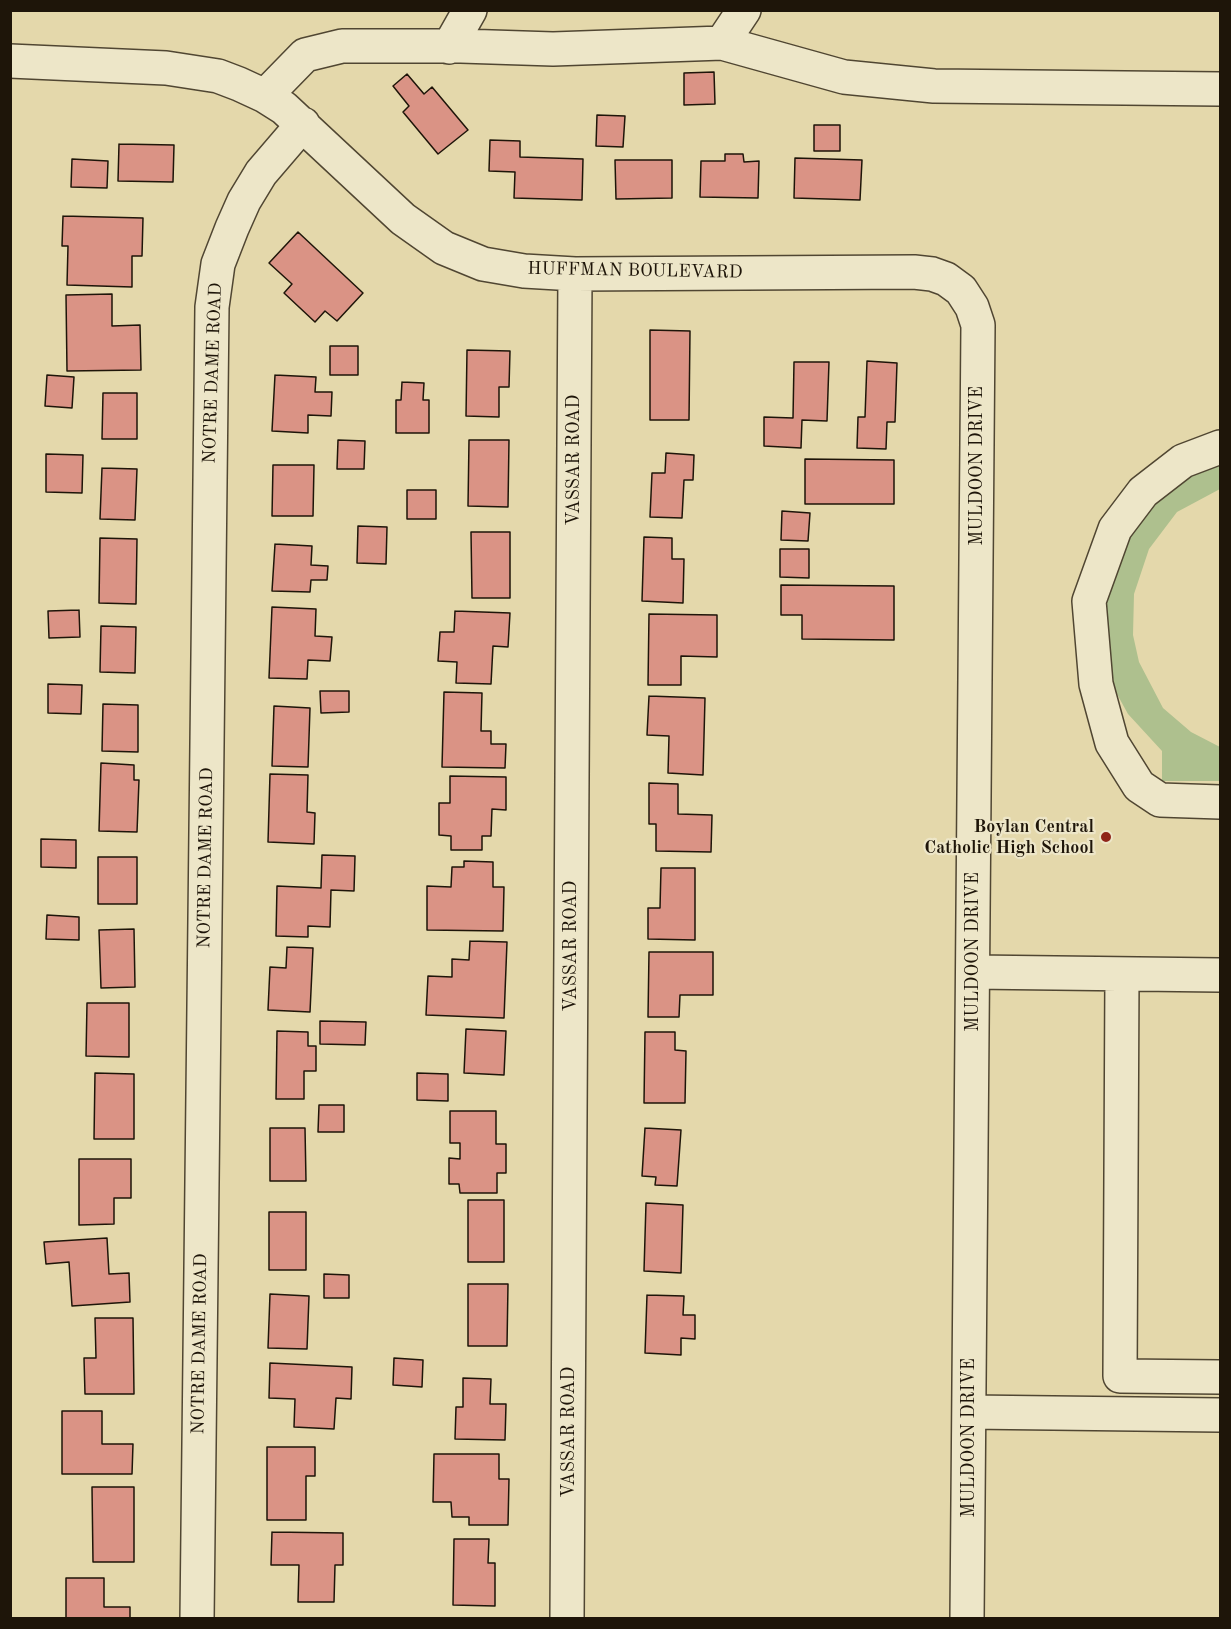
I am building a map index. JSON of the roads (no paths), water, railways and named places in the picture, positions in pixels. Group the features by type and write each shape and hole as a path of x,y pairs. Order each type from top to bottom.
{"street":[{"path":"449,46 470,10"},
{"path":"722,43 744,10"},
{"path":"265,96 305,56 342,46 553,49 722,43 844,77 934,86 1221,89"},
{"name":"HUFFMAN BOULEVARD","path":"10,61 166,68 218,76 265,96 303,124 403,219 444,248 483,264 524,271 575,274 914,272 932,274 946,279 960,290"},
{"name":"NOTRE DAME ROAD","path":"197,1618 212,307 218,264 244,201 261,172 303,124"},
{"name":"VASSAR ROAD","path":"567,1618 575,274"},
{"name":"MULDOON DRIVE","path":"960,290 972,307 978,325 967,1618"},
{"path":"1221,447 1183,461 1143,492 1115,529 1089,601 1096,684 1112,743 1139,786 1160,800 1221,802"},
{"path":"972,972 1221,975"},
{"path":"1122,974 1120,1376 1221,1377"},
{"path":"969,1412 1221,1415"}],"place":[{"name":"Boylan Central Catholic High School","path":"1106,837"}]}
